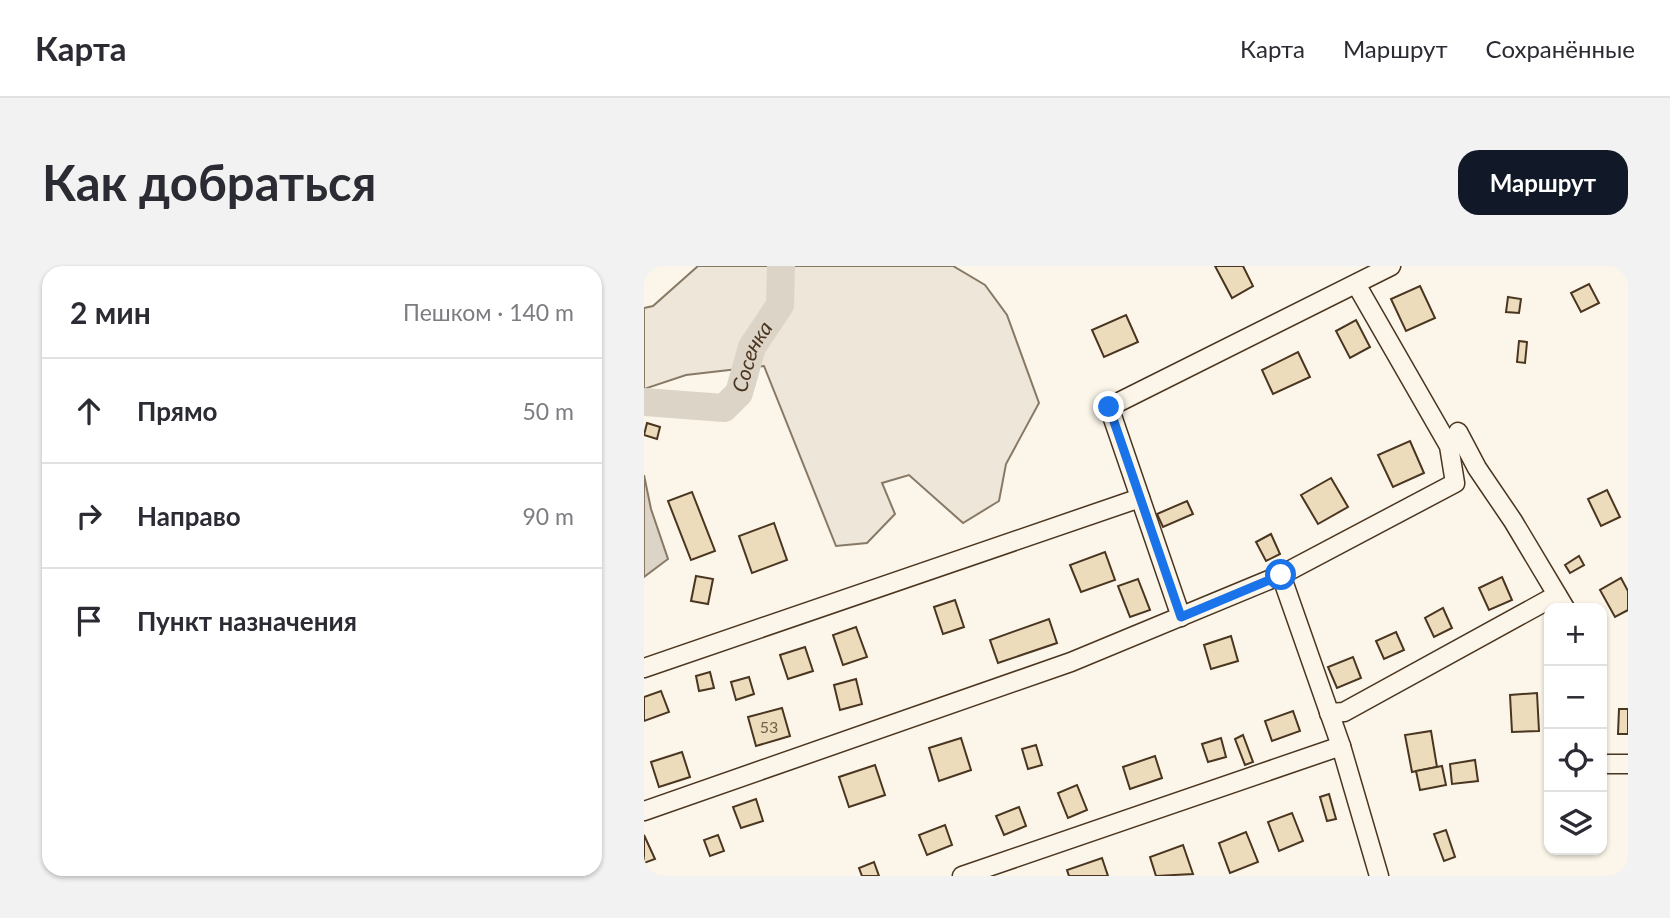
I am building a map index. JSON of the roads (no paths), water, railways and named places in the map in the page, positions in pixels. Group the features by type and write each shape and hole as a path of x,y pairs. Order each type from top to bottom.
{"street":[{"path":"1181,617 1109,407 1391,266"},
{"path":"644,811 1071,662 1281,575 1455,483 1449,446 1356,284"},
{"path":"1329,713 1344,712 1561,602 1513,521 1477,468 1458,432"},
{"path":"644,668 1140,498"},
{"path":"1281,575 1341,746 1379,876"},
{"path":"962,876 1341,746"},
{"path":"1607,764 1628,764"}],"waterway":[{"name":"Сосенка","path":"644,402 724,408 739,393 752,347 780,305 781,266"}]}
